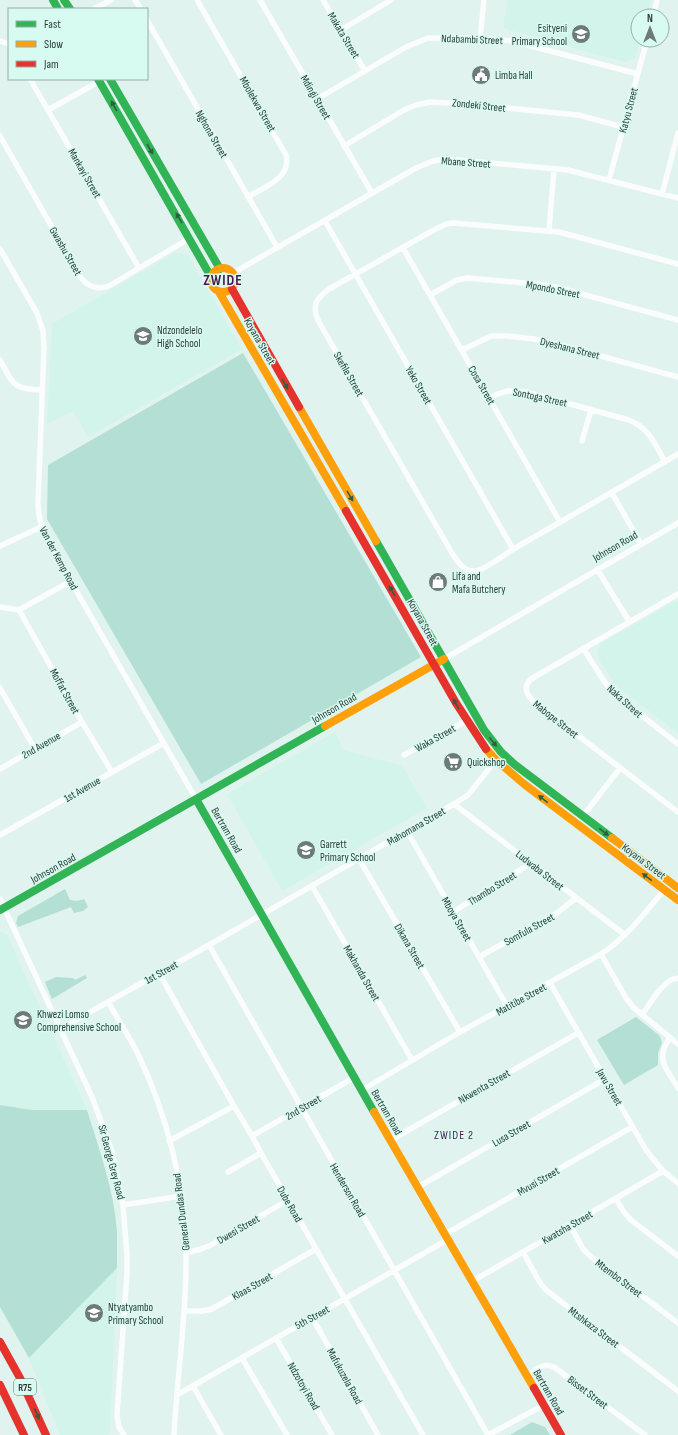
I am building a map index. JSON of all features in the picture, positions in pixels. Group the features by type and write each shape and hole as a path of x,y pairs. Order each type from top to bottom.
{"main road":[{"name":"Koyana Street","path":"99,80 190,238 211,277 213,288 219,292 391,588 466,721 480,741 496,760 524,784 678,900"},
{"path":"111,80 220,269"},
{"path":"211,277 213,273 220,269 227,269 233,273 235,281 232,289 219,292"},
{"name":"Koyana Street","path":"232,289 267,354 444,659 478,721 501,752 514,764 678,888"},
{"name":"Johnson Road","path":"2,909 444,659"},
{"name":"Bertram Road","path":"196,798 471,1282 561,1435"},
{"name":"R75","path":"0,1342 20,1378 46,1435"},
{"name":"R75","path":"0,1385 24,1435"}],"street":[{"path":"96,8 111,0"},
{"name":"Mbolekwa Street","path":"197,0 286,155 286,169 280,178 248,197"},
{"name":"Mdingi Street","path":"260,0 372,193"},
{"name":"Makata Street","path":"324,0 365,71"},
{"path":"341,30 391,0"},
{"path":"480,38 484,0"},
{"name":"Nghona Street","path":"148,22 277,248"},
{"name":"Ndabambi Street","path":"317,99 406,47 421,40 437,38 499,39 529,44 638,74"},
{"name":"Katyu Street","path":"609,180 645,48"},
{"name":"Mankayi Street","path":"31,80 140,268"},
{"path":"48,110 99,80"},
{"name":"Zondeki Street","path":"344,146 404,110 416,105 430,102 578,115 623,127"},
{"path":"662,194 678,133"},
{"name":"Gwashu Street","path":"0,136 81,278 92,287 99,289 104,288 190,238"},
{"name":"Mbane Street","path":"233,273 425,163 438,160 568,170 678,198"},
{"path":"549,230 554,169"},
{"name":"Yeko Street","path":"325,221 513,549"},
{"name":"Skefile Street","path":"678,264 578,236 549,230 453,223 436,229 320,295 317,300 315,312 320,324 458,562 463,567 475,571 484,567 678,454"},
{"name":"Cosa Street","path":"403,248 560,522"},
{"name":"Van der Kemp Road","path":"0,249 42,323 44,338 38,503 41,527 196,798"},
{"name":"Mpondo Street","path":"430,295 452,282 467,278 537,284 569,290 678,320"},
{"name":"Dyeshana Street","path":"462,350 491,336 534,339 678,377"},
{"path":"0,360 11,379 19,387 42,390"},
{"name":"Sontoga Street","path":"489,397 500,392 515,391 546,397 629,420 642,427 652,438 665,462"},
{"path":"582,441 591,410"},
{"path":"612,493 641,544"},
{"name":"Johnson Road","path":"444,659 678,523"},
{"path":"0,546 41,527"},
{"path":"597,569 629,621"},
{"path":"0,607 19,610 71,581"},
{"name":"Mabope Street","path":"678,594 531,679 526,686 526,692 533,701 678,812"},
{"name":"Moffat Street","path":"19,610 112,772"},
{"name":"Naka Street","path":"584,648 613,693 678,744"},
{"path":"0,688 35,749"},
{"name":"Waka Street","path":"404,755 466,721"},
{"name":"2nd Avenue","path":"0,769 82,722"},
{"name":"1st Avenue","path":"0,835 164,742"},
{"name":"Mahomana Street","path":"262,915 468,795 496,760"},
{"path":"583,816 620,768"},
{"name":"Ludwaba Street","path":"454,804 625,935"},
{"name":"Mboya Street","path":"407,831 508,1006"},
{"name":"Dikana Street","path":"359,859 460,1032"},
{"name":"Thambo Street","path":"453,912 532,863"},
{"name":"Makhanda Street","path":"312,886 412,1060"},
{"name":"Matitibe Street","path":"362,1090 460,1032 601,954 625,935 664,890"},
{"name":"Somfula Street","path":"479,957 557,913 576,898"},
{"name":"Sir George Grey Road","path":"0,899 2,909 92,1097 112,1152 123,1205 127,1255 117,1415 119,1427 124,1435"},
{"name":"1st Street","path":"60,1029 262,915"},
{"name":"Henderson Road","path":"209,945 488,1435"},
{"path":"601,954 626,998 634,1008 678,1044"},
{"name":"Dube Road","path":"159,973 423,1435"},
{"path":"642,1015 666,983 672,979 678,978"},
{"name":"Javu Street","path":"550,983 646,1150 663,1171 678,1184"},
{"name":"General Dundas Road","path":"108,1002 127,1033 145,1069 158,1102 169,1141 181,1196 186,1253 184,1311 174,1435"},
{"name":"Nkwenta Street","path":"391,1140 578,1033"},
{"path":"670,1038 663,1049 662,1057 665,1066 678,1088"},
{"name":"2nd Street","path":"252,1136 355,1077"},
{"name":"Lusa Street","path":"418,1188 605,1079"},
{"path":"169,1141 234,1106"},
{"name":"Mvusi Street","path":"446,1238 632,1126"},
{"path":"228,1172 261,1153"},
{"name":"Kwatsha Street","path":"471,1282 663,1171"},
{"path":"123,1205 181,1196"},
{"path":"616,1198 627,1216 678,1256"},
{"name":"Dwesi Street","path":"186,1253 201,1249 211,1244 288,1200"},
{"name":"Mtembo Street","path":"570,1225 583,1249 590,1256 678,1323"},
{"name":"5th Street","path":"177,1395 345,1299 446,1238"},
{"name":"Klaas Street","path":"184,1311 202,1311 212,1309 316,1249"},
{"name":"Mtshkaza Street","path":"523,1252 546,1290 678,1391"},
{"name":"Mafukuzela Road","path":"312,1317 378,1435"},
{"name":"Ndzotoyi Road","path":"276,1338 332,1435"},
{"path":"242,1358 287,1435"},
{"name":"Bisset Street","path":"526,1375 542,1366 548,1365 554,1367 645,1435"},
{"path":"193,1386 221,1435"},
{"path":"488,1435 544,1405"}],"shaded area":[{"name":"Esityeni Primary School","path":"507,0 651,0 649,8 630,8 630,48 638,48 635,58 625,62 503,28"},
{"name":"Ndzondelelo High School","path":"176,252 188,255 242,349 88,437 73,411 47,424 52,324"},
{"path":"243,353 421,657 201,784 47,519 48,465"},
{"path":"678,600 678,733 618,687 601,663 597,652 600,644"},
{"name":"Garrett Primary School","path":"335,732 344,750 402,766 427,808 282,891 227,794"},
{"path":"65,889 70,900 77,901 84,899 88,907 83,911 74,913 71,907 18,927 16,923 18,916"},
{"name":"Khwezi Lomso Comprehensive School","path":"0,931 7,935 87,1110 32,1110 0,1105"},
{"path":"85,975 87,978 52,999 45,982 56,977 73,978 75,980"},
{"path":"636,1017 660,1036 662,1043 658,1053 658,1065 624,1085 597,1040"},
{"path":"0,1105 32,1110 87,1110 113,1200 117,1231 117,1268 29,1358 0,1307"},
{"name":"Ntyatyambo Primary School","path":"117,1268 110,1433 106,1435 60,1435 29,1358"},
{"path":"532,1422 545,1427 550,1435 510,1435"}],"traffic: fast":[{"path":"53,0 57,8"},
{"path":"64,0 69,8"},
{"path":"99,80 211,277"},
{"path":"111,80 220,269"},
{"path":"376,541 484,730 501,752 514,764 612,838"},
{"path":"0,910 325,726"},
{"path":"196,799 374,1112"}],"traffic: slow":[{"path":"223,268 228,269 234,275 235,280 234,285 228,291 223,292 218,291 212,285 211,280 212,275 218,269 223,268"},
{"path":"219,292 346,511"},
{"path":"299,407 376,541"},
{"path":"325,726 444,659"},
{"path":"486,749 496,760 524,784 678,900"},
{"path":"612,838 678,888"},
{"path":"374,1112 534,1388"}],"traffic: jam":[{"path":"232,289 299,407"},
{"path":"346,511 456,703 486,749"},
{"path":"0,1342 20,1378 46,1435"},
{"path":"0,1385 24,1435"},
{"path":"534,1388 561,1435"}],"place":[{"name":"Esityeni Primary School","path":"581,34"},
{"name":"Limba Hall","path":"481,75"},
{"name":"Ndzondelelo High School","path":"143,336"},
{"name":"Lifa and Mafa Butchery","path":"438,582"},
{"name":"Quickshop","path":"453,762"},
{"name":"Garrett Primary School","path":"306,850"},
{"name":"Khwezi Lomso Comprehensive School","path":"23,1020"},
{"name":"Ntyatyambo Primary School","path":"94,1313"}],"district":[{"name":"ZWIDE","path":"223,280"},
{"name":"ZWIDE 2","path":"454,1135"}]}
